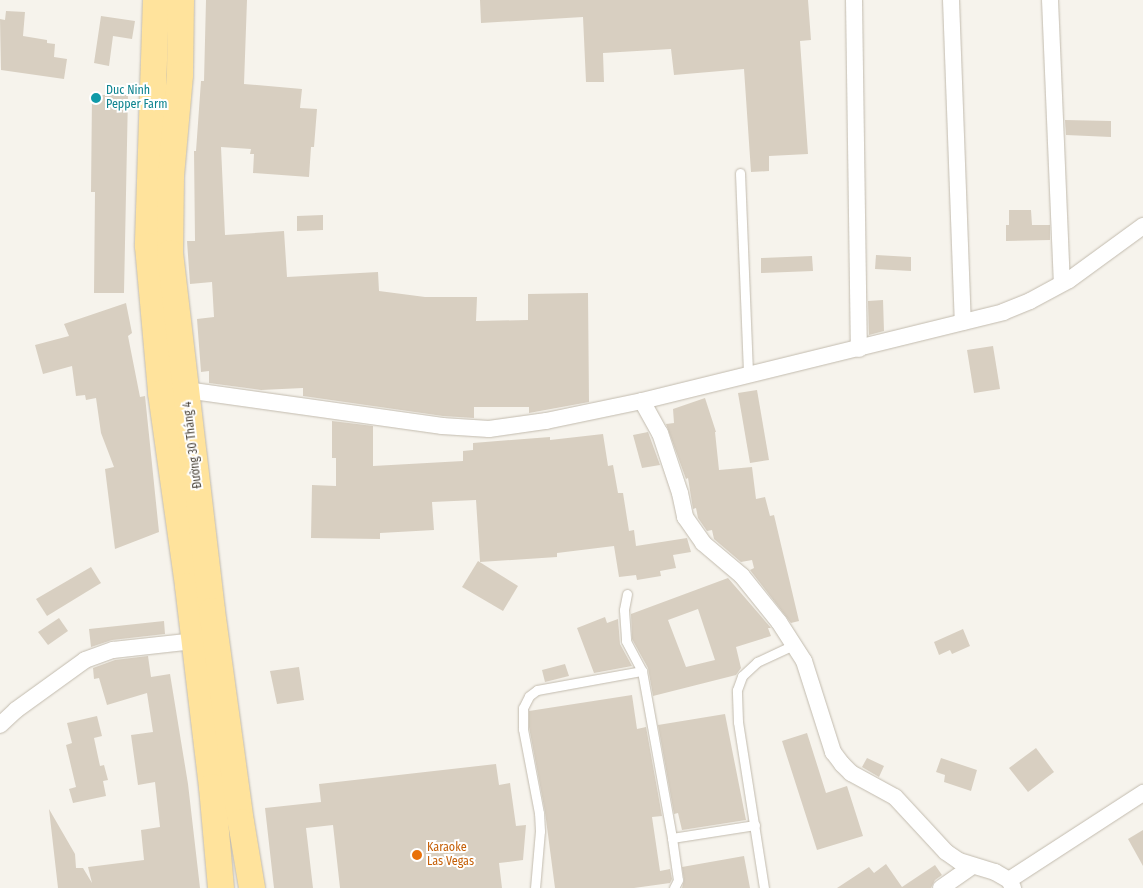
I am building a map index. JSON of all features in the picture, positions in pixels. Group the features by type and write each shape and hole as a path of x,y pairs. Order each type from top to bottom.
{"main road":[{"name":"Đường 30 Tháng 4","path":"156,0 152,61 148,246 161,393 212,786 221,888"},
{"name":"Đường 30 Tháng 4","path":"181,0 180,75 171,176 170,253 215,630 252,888"},
{"path":"161,393 186,390"}],"street":[{"path":"854,0 859,349"},
{"path":"951,0 963,322"},
{"path":"1050,0 1062,283"},
{"path":"186,390 442,426 489,429 546,421 642,401 1003,312 1062,283 1143,226"},
{"path":"642,401 660,433 680,493 685,517 703,543 742,576 763,599 804,661 833,752 851,773 895,797 946,852 958,861 994,872 1011,884 1143,794"},
{"path":"0,724 16,710 85,660 113,650 194,641"},
{"path":"941,888 972,866"}],"lane":[{"path":"740,173 748,374"},
{"path":"627,594 624,610 626,641 642,671 672,838 678,880 674,888"},
{"path":"764,888 738,722 737,690 742,676 757,662 793,645"},
{"path":"534,888 539,822 523,729 524,708 529,696 537,690 642,671"},
{"path":"672,838 755,825"}],"building":[{"path":"206,0 247,0 244,84 302,89 300,108 317,109 314,147 311,147 309,177 253,173 254,154 250,154 251,149 221,147 225,235 284,231 287,277 378,272 379,291 425,297 477,297 476,321 528,320 528,294 588,293 589,402 529,413 529,407 474,407 474,418 443,416 303,396 303,388 261,390 209,383 209,371 201,372 197,319 214,317 212,282 190,284 187,241 195,241 194,151 196,151 201,81 204,81"},
{"path":"480,0 808,0 811,40 800,41 808,154 769,156 769,171 751,172 744,69 674,75 671,49 603,53 604,82 586,82 583,17 481,23"},
{"path":"6,11 25,12 23,36 47,40 47,43 55,44 54,57 67,59 64,79 1,70 0,19 5,20"},
{"path":"101,16 135,21 132,39 113,36 109,66 94,63"},
{"path":"92,95 128,95 124,293 94,293 95,192 91,192"},
{"path":"1065,120 1111,121 1111,137 1066,135"},
{"path":"1009,210 1031,210 1032,225 1050,225 1050,240 1006,241 1006,225 1009,225"},
{"path":"323,215 323,230 297,231 297,216"},
{"path":"876,255 911,257 911,271 875,269"},
{"path":"812,256 813,271 761,273 761,258"},
{"path":"883,300 884,331 869,335 868,301"},
{"path":"126,303 132,333 128,336 140,397 145,396 159,532 115,549 105,469 114,467 101,433 96,398 86,400 85,395 76,396 72,366 43,374 35,345 69,336 64,324"},
{"path":"993,346 1000,389 974,393 967,350"},
{"path":"757,390 769,460 750,463 738,393"},
{"path":"705,398 716,432 719,470 752,467 756,499 765,497 770,516 774,515 799,621 791,623 750,570 754,568 752,560 741,562 714,539 712,530 707,531 698,518 696,508 693,509 688,478 686,479 666,424 674,423 673,409"},
{"path":"332,421 373,426 373,466 463,461 463,451 473,450 473,443 550,437 550,440 603,434 608,466 613,465 618,493 623,493 629,531 634,530 636,546 687,538 691,552 673,555 676,568 660,571 661,576 637,580 636,575 619,577 614,546 557,553 557,557 480,562 476,500 432,502 434,530 380,533 380,539 311,538 312,485 336,486 336,458 332,458"},
{"path":"648,432 660,465 642,468 633,435"},
{"path":"478,561 518,586 503,611 462,587"},
{"path":"91,567 101,583 47,616 36,599"},
{"path":"728,578 771,628 768,628 771,636 736,647 741,668 736,675 653,696 648,668 632,639 631,614","holes":["698,609 715,660 686,667 668,620"]},
{"path":"605,617 607,623 618,619 620,644 632,666 594,673 577,628"},
{"path":"59,618 68,631 48,645 38,632"},
{"path":"164,621 165,634 112,640 91,647 89,629"},
{"path":"963,629 970,646 952,654 950,650 939,655 934,642"},
{"path":"148,656 151,677 170,674 188,784 200,888 58,888 49,809 75,854 76,868 83,868 92,883 88,867 144,860 141,830 160,827 155,782 138,785 131,735 153,732 147,693 107,705 99,678 94,679 93,668 115,660"},
{"path":"565,664 569,676 545,682 542,670"},
{"path":"299,667 304,700 277,704 270,671"},
{"path":"632,695 637,729 646,727 662,816 652,817 660,871 670,869 672,879 670,883 634,888 555,888 545,812 529,727 529,711"},
{"path":"725,714 746,820 682,830 678,813 674,814 658,725"},
{"path":"97,716 102,736 94,738 100,766 104,765 108,780 103,781 106,796 73,803 69,789 76,787 66,745 72,743 67,723"},
{"path":"807,733 826,793 847,786 863,836 817,850 782,741"},
{"path":"1036,748 1054,772 1028,792 1009,768"},
{"path":"867,758 884,766 879,777 862,767"},
{"path":"941,758 977,770 971,791 944,782 945,775 936,772"},
{"path":"496,764 499,785 510,783 516,826 526,825 523,860 499,863 502,888 340,888 333,825 306,828 313,888 274,888 265,808 321,802 319,784"},
{"path":"1143,830 1143,866 1128,839"},
{"path":"744,856 750,888 682,888 684,880 682,867"},
{"path":"886,864 902,887 935,865 942,875 935,880 931,888 837,888 869,867 874,873"}],"place":[{"name":"Duc Ninh Pepper Farm","path":"96,98"},
{"name":"Karaoke Las Vegas","path":"417,855"}]}
